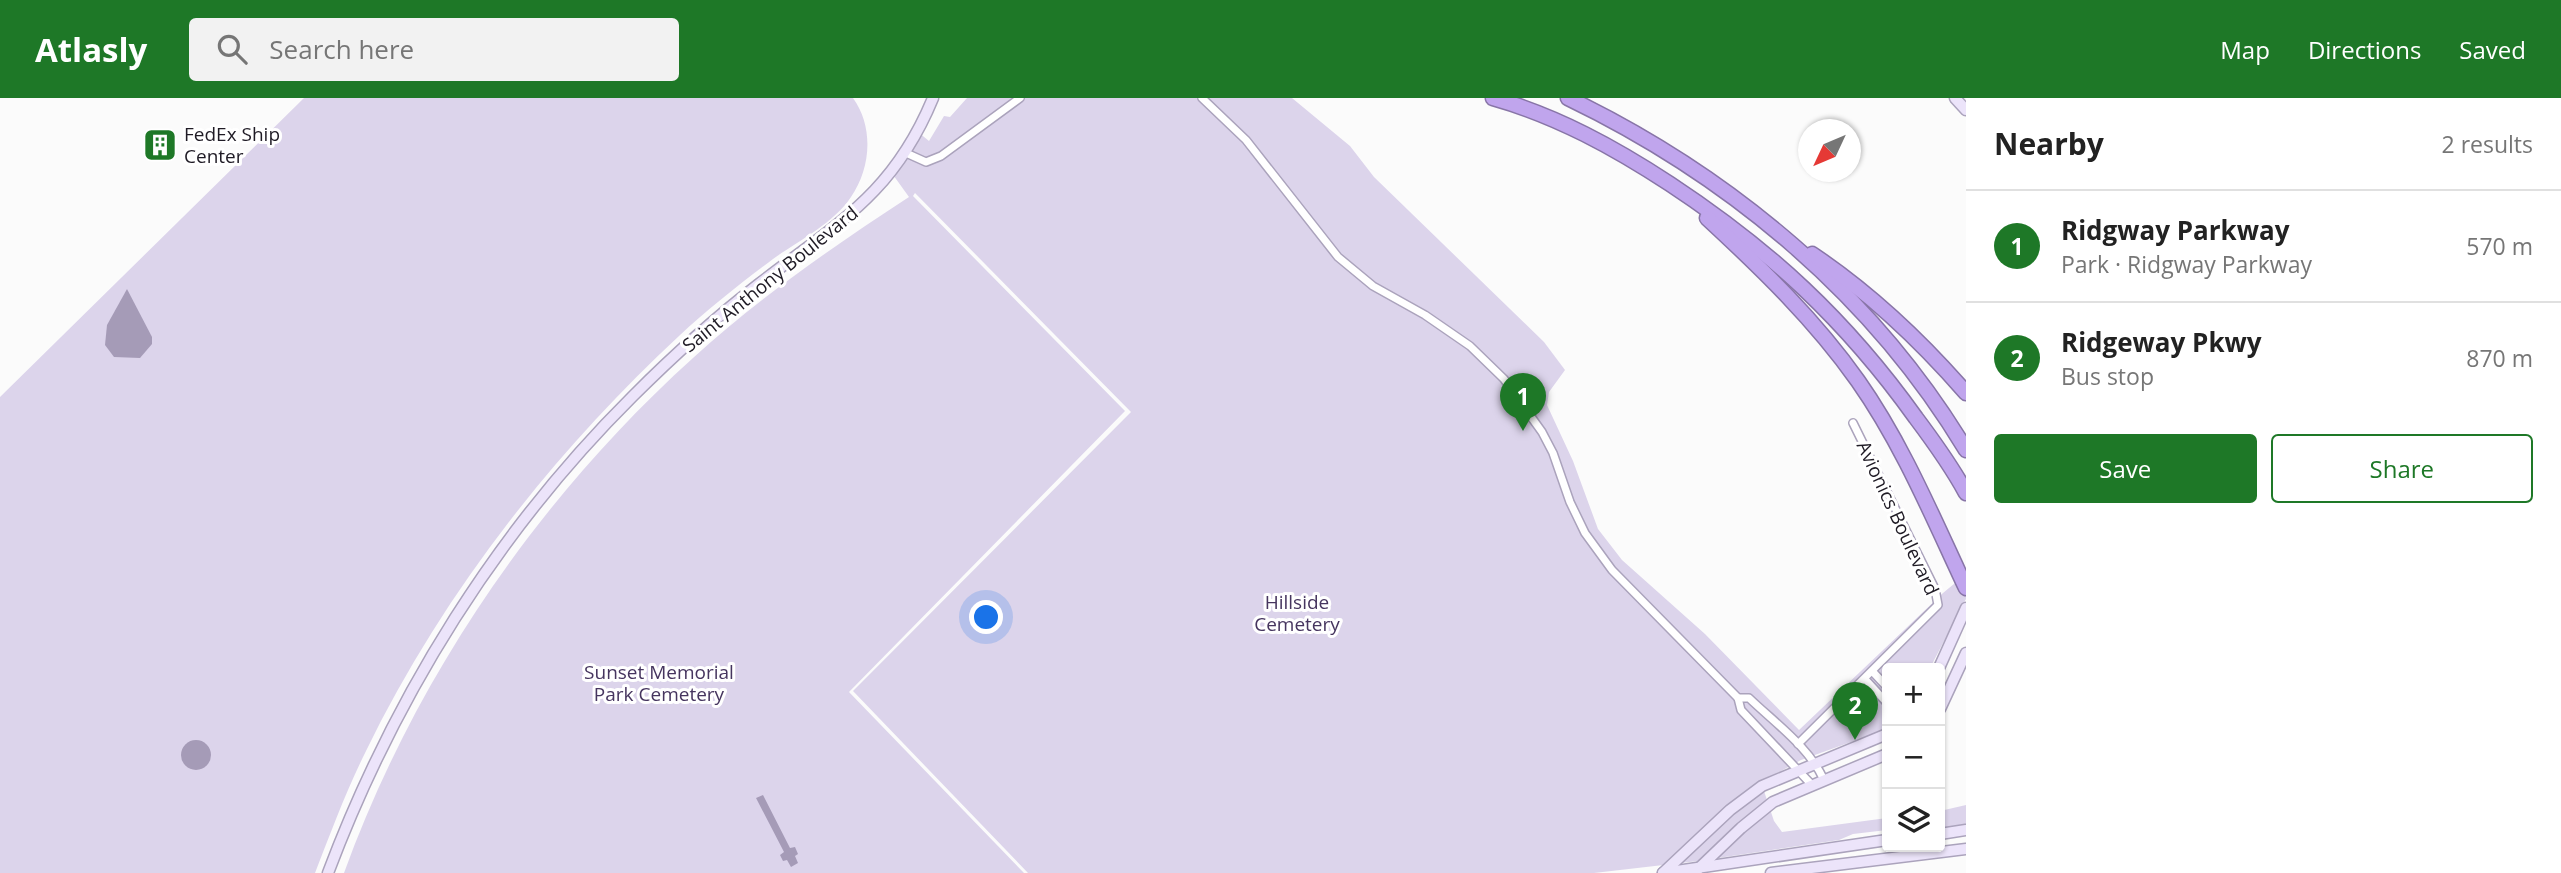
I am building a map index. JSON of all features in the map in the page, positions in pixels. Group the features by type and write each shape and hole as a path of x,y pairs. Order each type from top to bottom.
{"highway":[{"path":"1568,98 1633,131 1698,170 1779,232 1841,273 1933,355 1966,393"},
{"path":"1497,99 1590,136 1663,180 1748,238 1829,310 1890,381 1945,458 1966,493"},
{"path":"1663,180 1768,276 1801,310 1858,382 1904,456 1966,589"},
{"path":"1779,232 1873,324 1932,399 1966,450"}],"main road":[{"name":"Saint Anthony Boulevard","path":"328,873 365,781 420,676 483,576 567,467 633,396 718,317 863,204 906,153 933,98"},
{"path":"1955,98 1966,110"},
{"path":"1941,663 1966,608"},
{"path":"1945,699 1965,657"},
{"path":"1663,873 1745,798 1762,786 1797,769 1882,736"},
{"path":"1697,870 1759,812 1811,784 1882,756"},
{"path":"1945,833 1966,830"},
{"path":"1663,873 1882,841"},
{"path":"1771,873 1966,849"}],"street":[{"path":"906,153 926,162 941,156 1020,98"},
{"path":"1202,98 1246,140 1338,257 1373,286 1425,315 1470,346 1504,379 1542,432 1579,520 1599,555 1738,698 1741,710 1811,784"},
{"name":"Avionics Boulevard","path":"1798,744 1938,605 1935,589 1853,423"},
{"path":"1872,672 1882,682"},
{"path":"1865,679 1882,698"},
{"path":"1738,698 1749,698 1798,744 1816,763 1824,780"}],"green space":[{"path":"304,98 853,98 860,109 867,134 866,161 858,186 844,207 825,224 737,287 679,336 587,429 503,529 429,637 396,693 352,781 315,873 0,873 0,397"},
{"path":"967,98 1292,98 1350,146 1374,177 1544,342 1565,370 1549,392 1547,405 1573,461 1598,529 1622,560 1705,634 1799,730 1966,574 1966,599 1933,663 1882,663 1882,731 1801,760 1761,782 1774,821 1782,832 1882,819 1882,831 1853,834 1839,840 1698,861 1594,873 1028,873 853,691 1131,412 915,193 913,196 1125,411 849,692 1024,873 344,873 373,800 407,729 487,594 534,530 583,470 637,412 693,358 744,314 798,273 909,197 891,172 918,132 929,141 944,116 950,117"},
{"path":"1966,805 1966,824 1945,827 1945,810"}],"shaded area":[{"path":"127,289 152,337 152,344 140,358 114,357 105,345 107,325"},
{"path":"196,740 207,744 211,755 207,766 196,770 185,766 181,755 185,744"},
{"path":"763,795 790,848 795,847 798,854 795,856 798,863 791,867 787,860 783,861 780,855 784,852 756,798"}],"place":[{"name":"FedEx Ship Center","path":"160,145"},
{"name":"Ridgway Parkway","path":"1523,431"},
{"name":"Ridgeway Pkwy","path":"1855,740"}],"park label":[{"name":"Hillside Cemetery","path":"1297,613"},
{"name":"Sunset Memorial Park Cemetery","path":"659,683"}]}
